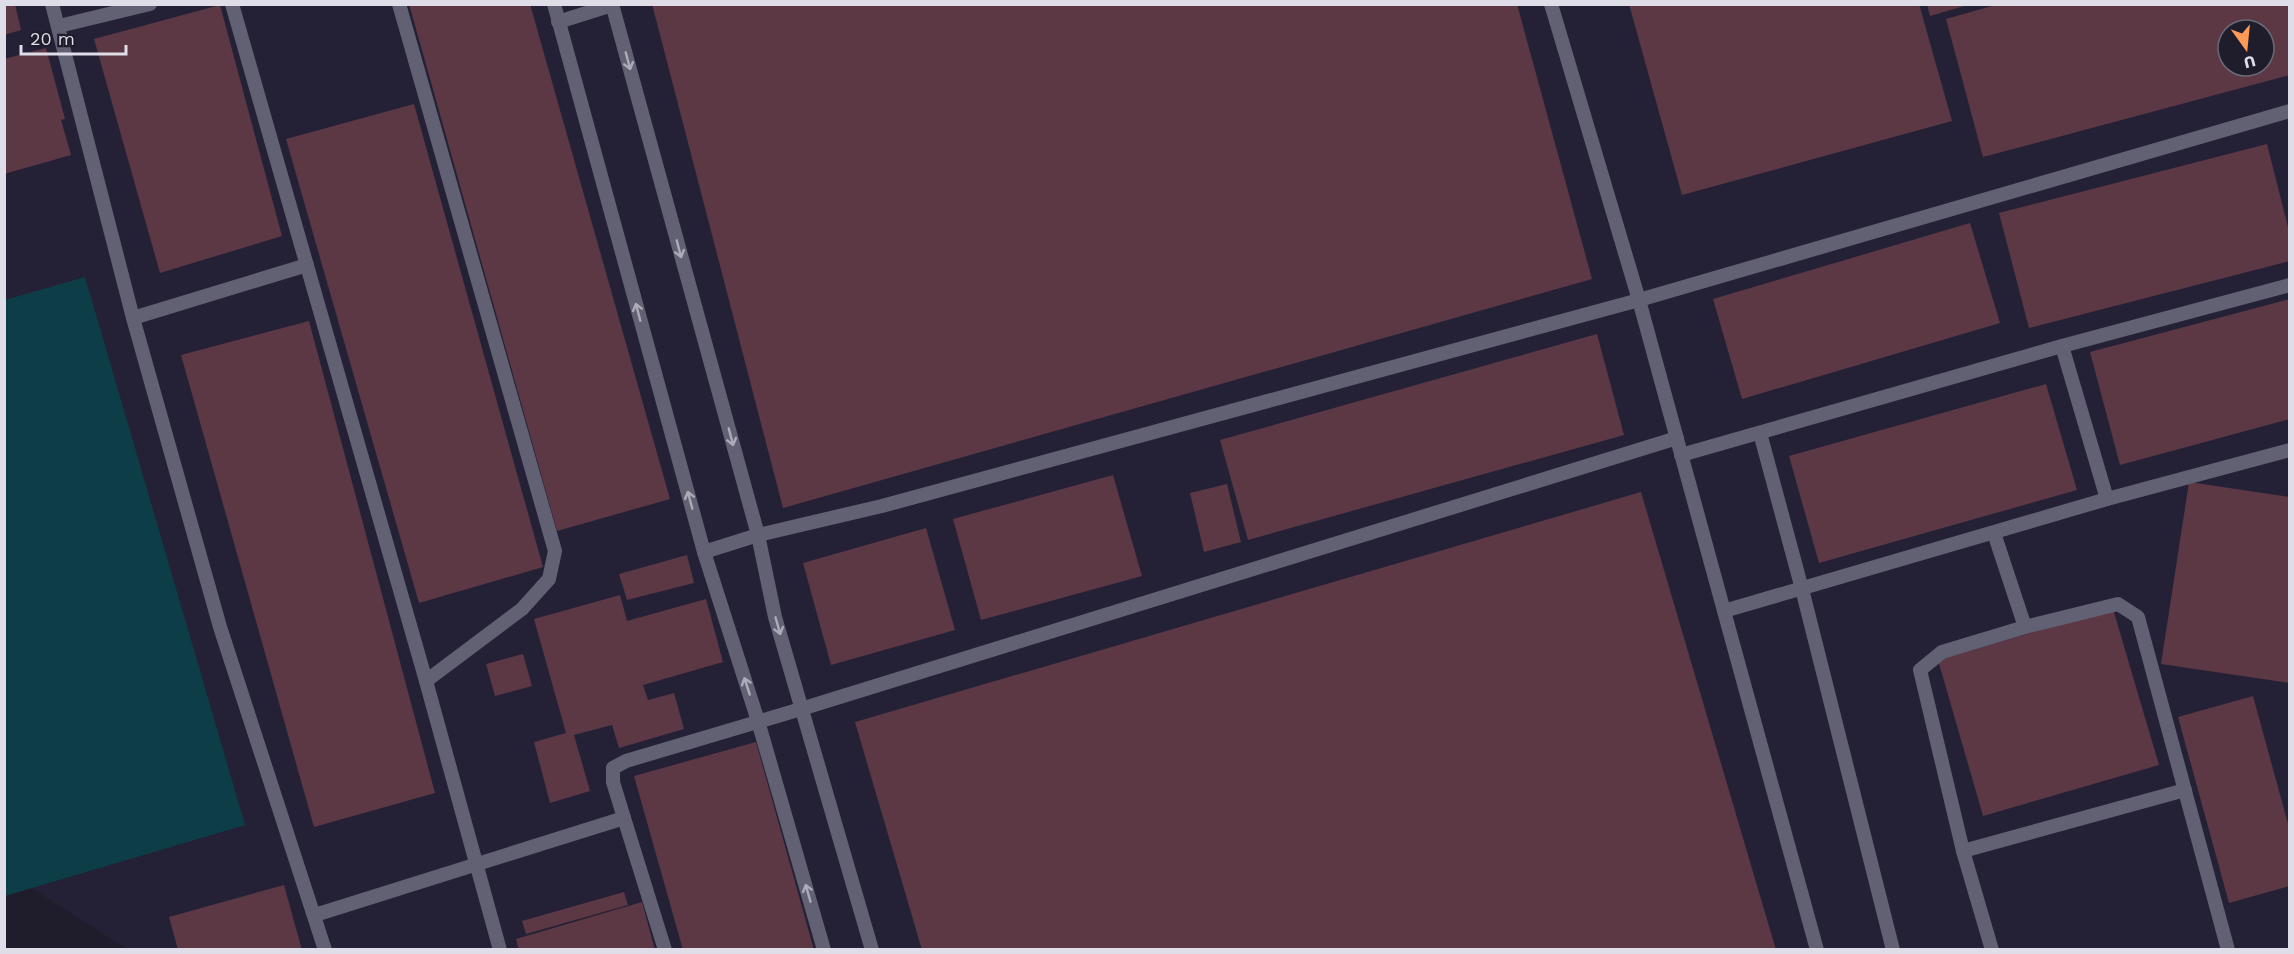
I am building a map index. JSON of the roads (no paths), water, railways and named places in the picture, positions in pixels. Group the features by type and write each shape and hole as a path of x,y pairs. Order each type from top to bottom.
{"lane":[{"path":"52,4 133,318 220,627 325,950"},
{"path":"59,26 150,4"},
{"path":"232,4 426,681 500,950"},
{"path":"399,4 555,551 549,579 522,609 426,681"},
{"path":"554,4 564,20 704,552 758,721 824,950"},
{"path":"1551,4 1639,300 1817,950"},
{"path":"564,20 608,6 758,535 776,617 801,709 872,950"},
{"path":"704,552 758,535 894,502 1639,300 2289,111"},
{"path":"133,318 307,265"},
{"path":"1681,455 2062,346 2289,285"},
{"path":"2062,346 2107,499"},
{"path":"1760,433 1802,589 1893,950"},
{"path":"664,950 613,782 613,768 626,761 1677,438"},
{"path":"1724,611 2107,499 2289,450"},
{"path":"1994,533 2025,627"},
{"path":"1992,950 1963,850 1920,670 1942,652 2025,627 2118,604 2138,617 2228,950"},
{"path":"1963,850 2185,790"},
{"path":"315,915 624,818"}]}
